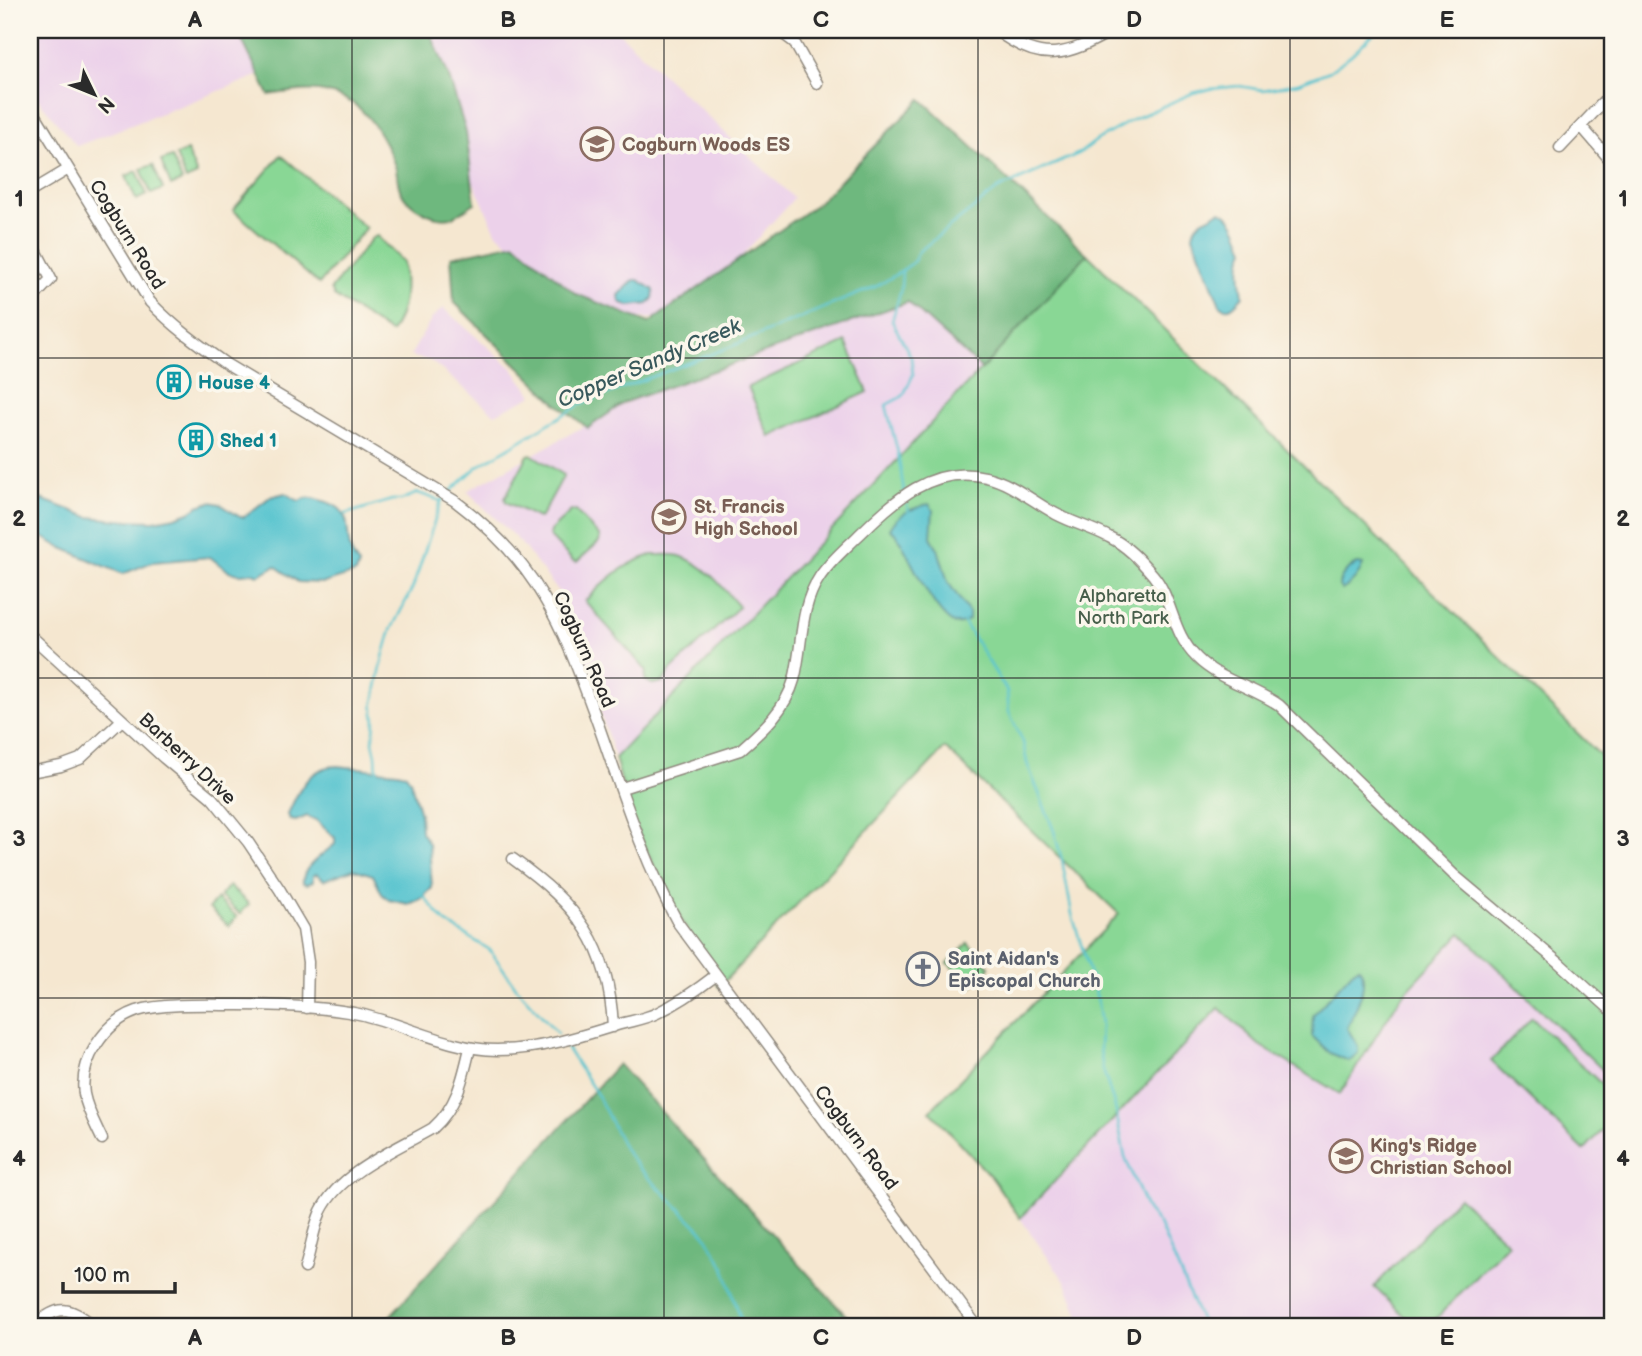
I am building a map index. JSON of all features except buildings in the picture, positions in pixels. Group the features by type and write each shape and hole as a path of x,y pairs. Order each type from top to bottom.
{"street":[{"path":"779,30 794,42 817,83"},
{"path":"996,30 1029,49 1057,54 1084,46 1113,30"},
{"path":"1560,148 1612,93"},
{"name":"Cogburn Road","path":"30,106 150,302 179,330 226,364 455,501 482,522 517,559 543,596 564,636 649,863 678,923 977,1326"},
{"path":"1581,126 1612,162"},
{"path":"30,192 67,170"},
{"path":"30,239 51,279 30,301"},
{"path":"622,788 740,750 768,724 789,692 796,670 806,604 825,568 912,488 951,475 984,476 1016,488 1054,512 1109,536 1127,549 1161,587 1180,635 1199,660 1220,675 1255,690 1279,705 1454,875 1612,1010"},
{"name":"Barberry Drive","path":"30,635 212,798 248,842 298,919 306,940 309,962 307,1009"},
{"path":"30,772 80,759 122,720"},
{"path":"513,859 565,903 592,939 604,963 611,996 613,1027"},
{"path":"102,1139 86,1102 86,1068 101,1038 126,1016 147,1009 205,1005 288,1005 357,1013 403,1025 470,1048 499,1050 583,1036 655,1014 690,996 716,976"},
{"path":"305,1268 317,1220 327,1200 360,1170 433,1128 442,1120 457,1097 470,1048"},
{"path":"35,1326 53,1312 66,1309 78,1312 94,1326"}],"shaded area":[{"path":"30,30 275,30 281,67 77,146 30,90"},
{"name":"Cogburn Woods ES","path":"433,30 616,30 794,198 686,318 587,318 496,232 432,90"},
{"name":"St. Francis High School","path":"908,302 982,369 615,758 565,600 520,542 467,491 628,402"},
{"path":"443,308 512,368 533,395 495,414 431,361 410,356 433,317"},
{"name":"King's Ridge Christian School","path":"1461,932 1612,1079 1612,1326 1083,1326 1066,1283 1020,1218 1219,1008 1259,1045 1340,1094 1400,998"}],"green space":[{"path":"237,30 429,30 448,74 466,132 475,203 455,216 445,218 416,208 401,192 387,146 361,110 343,98 325,92 306,90 269,95"},
{"path":"921,99 1087,254 982,369 908,302 625,402 588,428 556,403 454,302 451,257 515,243 576,294 649,323 817,204"},
{"path":"187,151 197,175 186,180 176,155"},
{"path":"281,155 366,228 319,284 233,210"},
{"path":"172,157 182,181 171,186 161,161"},
{"path":"153,165 163,189 151,194 141,169"},
{"path":"137,171 147,195 136,200 126,176"},
{"path":"377,236 403,262 404,299 400,316 391,333 334,296 331,289 372,238"},
{"name":"Alpharetta North Park","path":"1087,254 1612,767 1612,1079 1461,933 1400,998 1340,1094 1259,1045 1219,1008 1020,1218 992,1178 930,1111 1119,914 945,748 719,987 671,902 632,820 615,758 874,485"},
{"path":"846,342 868,392 770,437 748,387"},
{"path":"531,454 564,475 538,518 506,502 505,498"},
{"path":"571,511 576,511 600,537 599,542 577,562 549,536 550,531"},
{"path":"652,555 680,556 698,565 739,607 669,672 663,682 652,684 645,680 646,670 585,601 616,573"},
{"path":"229,886 249,904 240,914 220,896"},
{"path":"217,899 237,917 229,926 209,908"},
{"path":"968,943 990,967 971,987 964,980 961,984 956,979 960,975 948,963"},
{"path":"1532,1018 1612,1094 1612,1120 1584,1150 1491,1061"},
{"path":"618,1064 838,1307 856,1326 381,1326"},
{"path":"1459,1197 1508,1243 1429,1326 1415,1326 1374,1287"}],"water":[{"path":"1219,211 1229,216 1245,249 1240,266 1243,296 1227,308 1220,305 1193,236 1199,223"},
{"path":"634,280 654,290 653,298 648,304 629,306 620,302 619,295"},
{"path":"285,493 299,501 309,498 320,500 341,511 346,518 349,545 359,565 356,573 324,583 298,582 275,566 259,575 237,574 210,557 152,562 123,574 60,547 30,530 30,495 89,517 154,521 175,517 211,502 244,517 270,497"},
{"path":"929,504 933,510 931,537 938,549 948,582 969,613 969,620 961,624 953,623 937,607 897,535 890,529 902,515"},
{"path":"1358,564 1363,565 1359,573 1342,590 1339,586 1343,575"},
{"path":"327,767 397,772 406,774 410,780 420,814 421,832 429,844 432,888 421,899 409,904 389,900 382,894 373,875 354,869 324,880 317,874 313,875 313,881 303,883 309,866 335,844 335,838 316,820 307,816 296,821 290,820 288,814 301,789 312,776"},
{"path":"1359,967 1362,989 1347,1028 1358,1046 1358,1053 1349,1061 1330,1053 1312,1036 1313,1015"}],"waterway":[{"name":"Copper Sandy Creek","path":"449,493 477,467 583,403 730,347 877,286 902,271 914,261 918,252 998,189 1080,153 1134,119 1193,93 1210,89 1239,86 1263,90 1298,83 1330,71 1377,30"},
{"path":"902,271 901,289 892,321 911,357 913,375 903,396 886,405 904,492"},
{"path":"346,514 418,493 441,501"},
{"name":"Copper Sandy Creek","path":"377,774 373,707 383,657 391,630 413,587 441,501 445,498"},
{"path":"905,499 909,512"},
{"path":"963,621 1007,691 1009,712 1023,742 1027,763 1054,831 1072,914 1097,998 1103,1070 1115,1107 1125,1157 1147,1210 1159,1224 1203,1326"},
{"name":"Copper Sandy Creek","path":"422,894 445,922 490,950 516,987 558,1034"},
{"name":"Copper Sandy Creek","path":"564,1044 598,1096 625,1150 640,1169 705,1234 724,1267 743,1326"}],"place":[{"name":"Cogburn Woods ES","path":"597,144"},
{"name":"House 4","path":"174,382"},
{"name":"Shed 1","path":"196,440"},
{"name":"St. Francis High School","path":"669,517"},
{"name":"Saint Aidan's Episcopal Church","path":"923,969"},
{"name":"King's Ridge Christian School","path":"1346,1156"}]}
